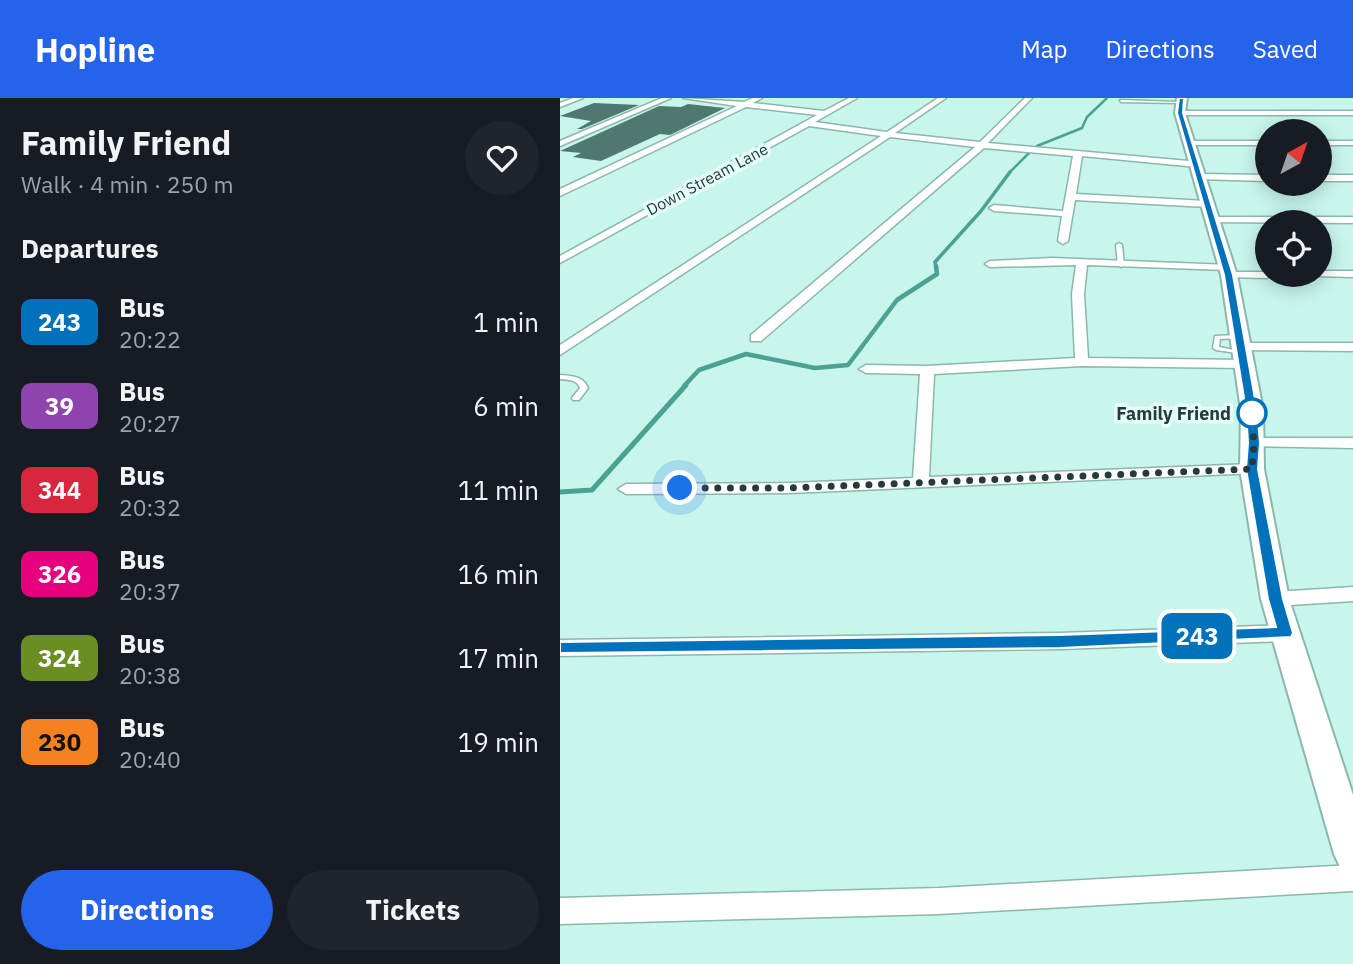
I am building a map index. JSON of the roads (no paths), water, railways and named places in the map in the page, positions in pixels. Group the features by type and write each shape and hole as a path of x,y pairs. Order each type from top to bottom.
{"main road":[{"path":"1180,105 1227,271 1242,350 1254,443 1252,469 1275,599 1353,854"}],"street":[{"path":"560,105 580,98"},
{"path":"560,144 668,98"},
{"path":"686,98 827,114"},
{"path":"560,194 759,98"},
{"name":"Down Stream Lane","path":"560,260 854,98"},
{"path":"560,351 891,135 943,98"},
{"path":"756,338 982,145 1029,98"},
{"path":"1180,105 1353,113"},
{"path":"811,124 982,145 1078,153 1255,177"},
{"path":"1190,143 1255,143"},
{"path":"1332,143 1353,143"},
{"path":"1063,241 1078,153"},
{"path":"1332,178 1353,178"},
{"path":"1071,197 1209,212 1353,220"},
{"path":"994,208 1068,214"},
{"path":"990,264 1052,261 1255,274"},
{"path":"1082,263 1078,294 1082,362"},
{"path":"1332,274 1353,274"},
{"path":"866,369 927,370 1242,350 1353,347"},
{"path":"921,483 927,370"},
{"path":"1254,443 1353,443"},
{"path":"626,489 789,488 1252,469"},
{"path":"1275,599 1353,594"},
{"path":"560,648 1060,641 1285,633"},
{"path":"560,911 939,901 1353,878"}],"lane":[{"path":"1121,101 1180,105"},
{"path":"1119,245 1121,265"},
{"path":"560,377 579,380 583,384 584,388 576,398"}],"waterway":[{"path":"1037,146 1082,128 1087,117 1107,98"},
{"path":"1010,172 1029,153"},
{"path":"936,268 935,262 981,211 1010,172"},
{"path":"684,386 699,370 746,354 815,368 848,365 897,300 937,274 936,266"},
{"path":"560,492 592,490 686,385"}],"place":[{"name":"Family Friend","path":"1252,413"}]}
